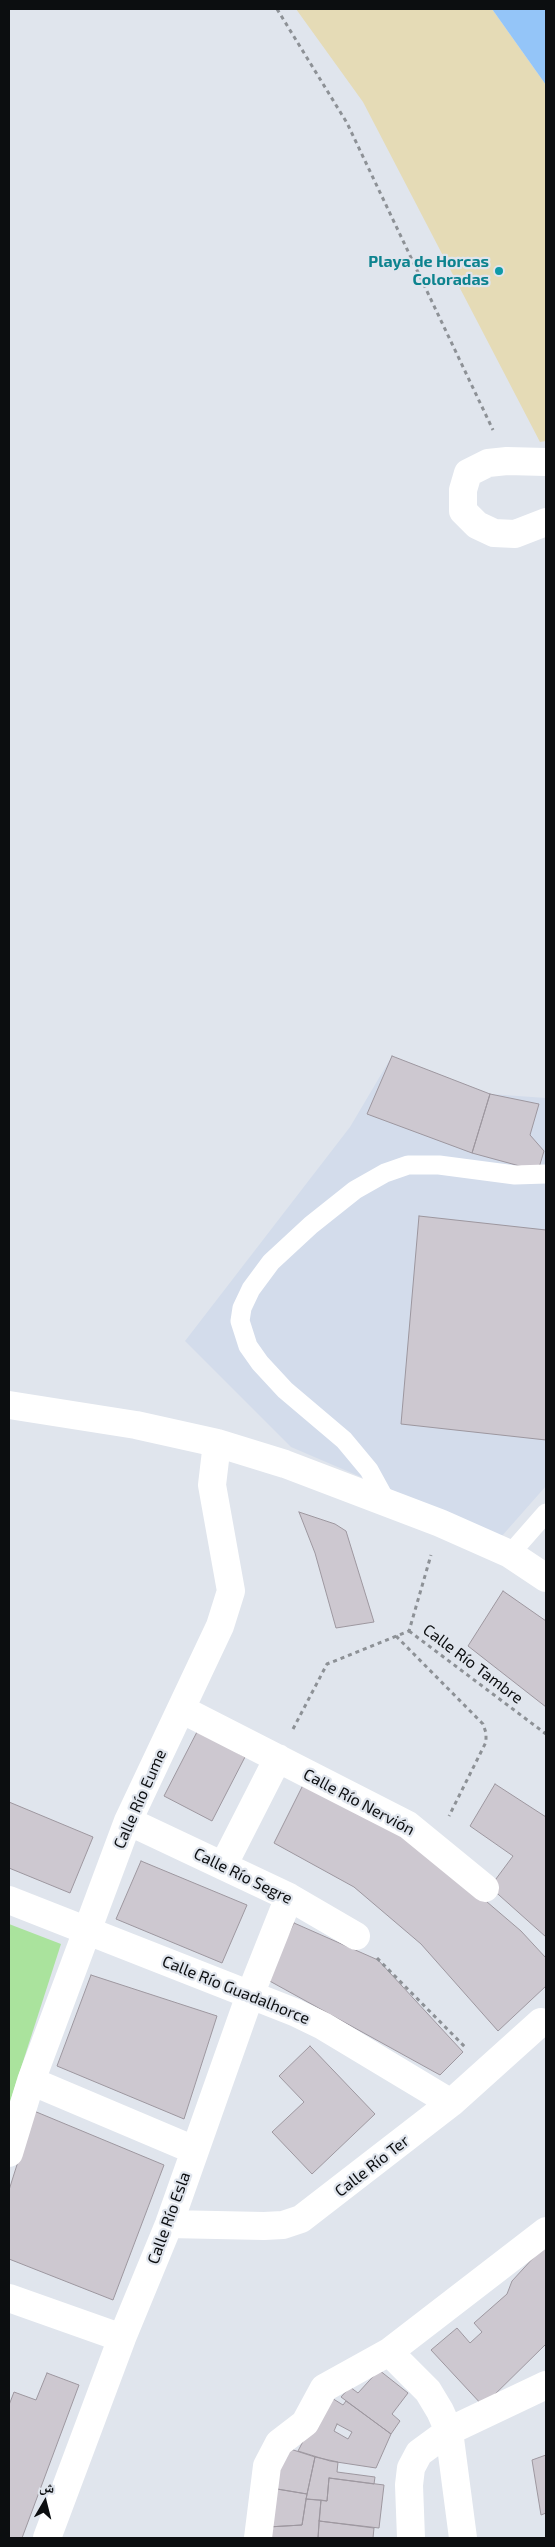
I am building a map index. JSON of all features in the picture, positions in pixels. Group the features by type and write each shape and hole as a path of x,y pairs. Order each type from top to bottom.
{"street":[{"path":"546,462 507,461 488,463 468,473 463,490 463,511 477,525 494,533 515,534 546,522"},
{"path":"9,1405 136,1425 217,1443 285,1464 440,1523 510,1554 546,1578"},
{"name":"Calle Río Eume","path":"9,2153 31,2081 128,1821 220,1626 231,1591 212,1484 217,1443"},
{"name":"Calle Río Nervión","path":"181,1709 408,1825 485,1888"},
{"path":"223,1866 278,1758"},
{"name":"Calle Río Segre","path":"128,1821 289,1897 356,1936"},
{"name":"Calle Río Esla","path":"47,2538 122,2338 169,2224 250,1995 289,1897"},
{"name":"Calle Río Guadalhorce","path":"9,1900 294,2012 323,2026 451,2103"},
{"name":"Calle Río Ter","path":"169,2224 264,2226 283,2225 301,2219 451,2103 541,2022"},
{"path":"31,2081 194,2150"},
{"path":"258,2538 267,2466 279,2443 305,2423 324,2388 389,2352 546,2231"},
{"path":"9,2298 122,2338"},
{"path":"389,2352 428,2391 440,2411 449,2432 463,2538"},
{"path":"412,2538 408,2485 411,2468 419,2453 449,2432 546,2384"}],"lane":[{"path":"386,1501 369,1470 344,1440 285,1390 260,1363 248,1346 240,1321 242,1308 251,1288 271,1262 311,1225 355,1190 385,1173 408,1165 439,1165 515,1175 546,1174"},
{"path":"510,1554 546,1513"}],"path":[{"path":"276,9 347,123 507,461"},
{"path":"278,1758 328,1664 409,1631 440,1523"},
{"name":"Calle Río Tambre","path":"409,1631 546,1734"},
{"name":"Calle Río Tambre","path":"396,1636 483,1724 486,1733 486,1742 434,1846"},
{"path":"356,1936 488,2070"}],"shaded area":[{"path":"392,1056 490,1094 546,1098 546,1486 501,1537 291,1447 185,1341 350,1127"}],"green space":[{"path":"9,1924 61,1944 9,2105"}],"sand":[{"name":"Playa de Horcas Coloradas","path":"296,9 492,9 546,85 546,441 540,442 363,102"}],"water":[{"path":"492,9 546,9 546,85"}],"building":[{"path":"392,1056 490,1094 472,1153 367,1114"},
{"path":"490,1094 539,1104 530,1135 544,1151 538,1171 472,1153"},
{"path":"419,1216 546,1230 546,1440 401,1424"},
{"path":"299,1512 335,1524 346,1531 374,1622 336,1628 315,1553"},
{"path":"503,1591 546,1621 546,1707 468,1646"},
{"path":"198,1730 245,1757 212,1821 164,1796"},
{"path":"305,1781 397,1825 521,1931 546,1958 546,1986 498,2031 421,1944 354,1887 274,1843"},
{"path":"495,1784 546,1817 546,1937 490,1887 513,1856 470,1826"},
{"path":"9,1802 93,1837 70,1893 9,1868"},
{"path":"141,1861 247,1905 222,1963 116,1919"},
{"path":"294,1923 378,1960 463,2052 440,2075 266,1979"},
{"path":"91,1975 217,2016 184,2119 57,2066"},
{"path":"310,2046 375,2114 312,2174 272,2132 304,2102 279,2076"},
{"path":"34,2111 164,2165 113,2300 9,2259 9,2190"},
{"path":"546,2244 546,2344 483,2406 431,2350 457,2328 470,2343 482,2332 474,2323 507,2294 512,2281"},
{"path":"379,2370 408,2393 392,2414 400,2421 391,2434 341,2397 350,2387 358,2393"},
{"path":"47,2373 79,2385 22,2538 9,2538 9,2405 14,2392 36,2400"},
{"path":"327,2395 343,2405 346,2401 391,2434 376,2468 330,2461 298,2451","holes":["337,2424 352,2432 348,2439 334,2431"]},
{"path":"284,2447 315,2457 307,2494 271,2488"},
{"path":"546,2455 546,2513 541,2515 532,2460"},
{"path":"315,2457 338,2462 337,2472 375,2477 374,2484 329,2478 327,2501 306,2499"},
{"path":"329,2478 384,2485 379,2528 319,2521 321,2500 327,2501"},
{"path":"271,2488 307,2494 302,2525 268,2527"},
{"path":"306,2499 321,2500 318,2538 268,2538 268,2527 302,2525"},
{"path":"319,2521 374,2528 373,2538 318,2538"}],"place":[{"name":"Playa de Horcas Coloradas","path":"499,271"}]}
